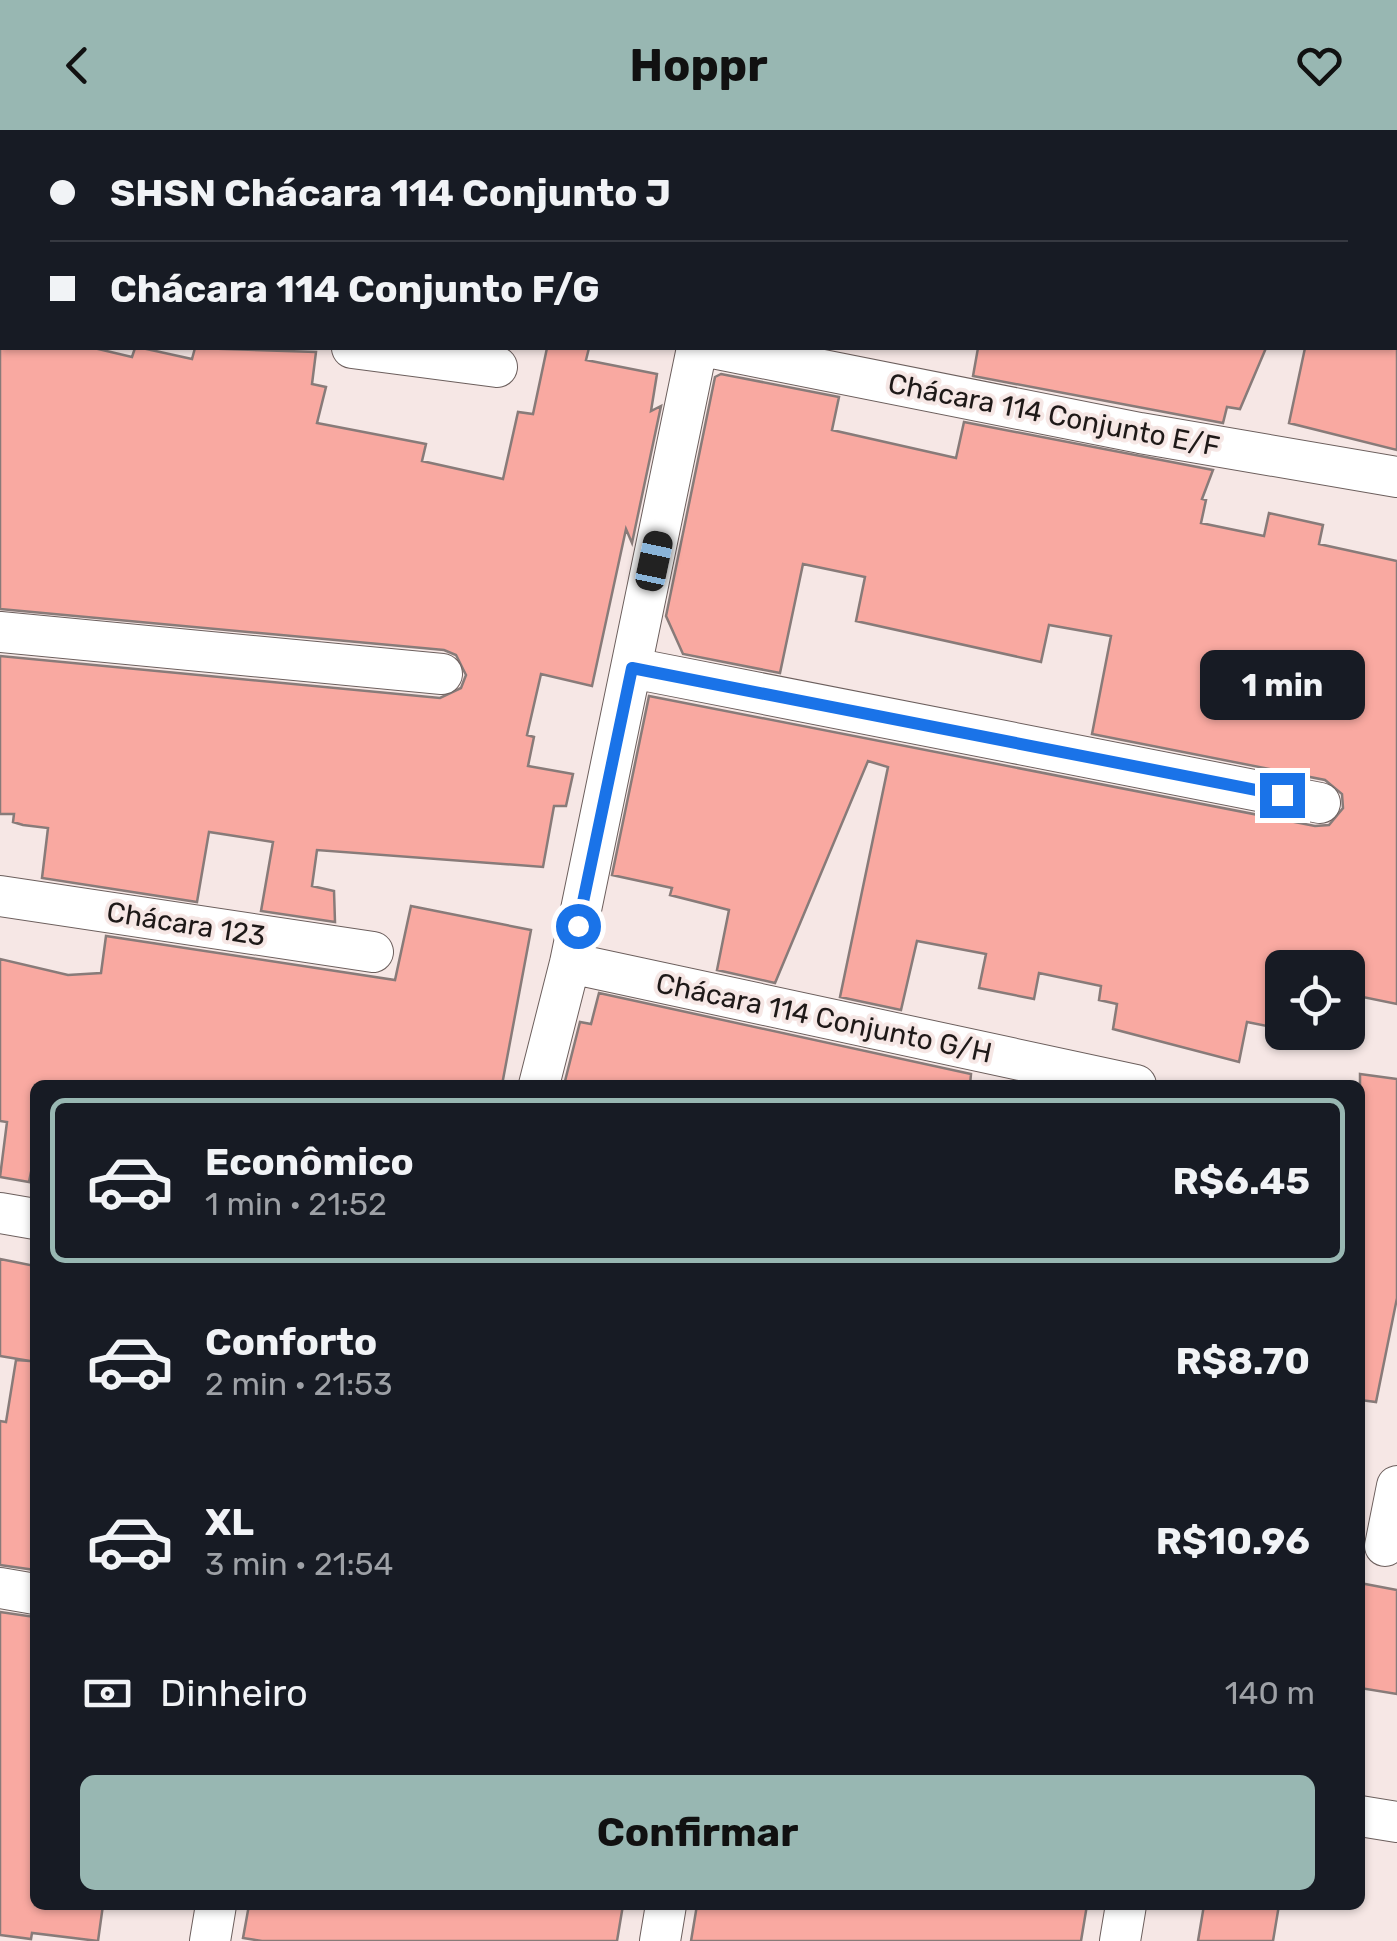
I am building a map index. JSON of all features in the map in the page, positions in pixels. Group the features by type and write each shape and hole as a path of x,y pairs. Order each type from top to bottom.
{"street":[{"path":"367,350 497,367"},
{"path":"540,1080 570,963 697,350"},
{"name":"Chácara 114 Conjunto E/F","path":"722,350 1140,433 1397,477"},
{"path":"0,632 442,674"},
{"path":"632,668 1320,803"},
{"name":"Chácara 123","path":"0,896 373,952"},
{"name":"Chácara 114 Conjunto G/H","path":"570,963 1113,1080"},
{"path":"0,1213 30,1218"},
{"path":"1385,1546 1397,1486"},
{"path":"0,1588 30,1593"},
{"path":"1365,1817 1397,1822"},
{"path":"210,1941 215,1910"},
{"path":"660,1941 665,1910"},
{"path":"1120,1941 1125,1910"}],"building":[{"path":"0,350 102,350 132,357 134,350 151,350 192,359 194,350 316,352 312,384 326,387 317,423 426,444 422,461 503,479 518,412 533,414 547,350 588,350 586,360 657,374 651,411 661,406 632,543 626,529 592,686 541,674 527,735 534,737 528,766 573,774 566,806 554,806 543,867 317,850 312,886 334,891 335,922 261,911 273,842 209,832 197,902 42,878 48,828 23,825 13,822 14,814 0,814 0,656 440,698 461,688 466,675 456,655 444,650 0,609"},
{"path":"978,350 1265,350 1240,409 1227,407 1223,423 973,376"},
{"path":"1305,350 1397,350 1397,450 1289,423"},
{"path":"721,374 839,397 832,430 956,458 964,422 1213,470 1202,499 1206,500 1201,523 1264,536 1269,513 1323,525 1319,544 1397,561 1397,1004 1365,997 1365,950 1265,950 1265,1026 1247,1022 1239,1062 1113,1029 1117,1004 1099,1000 1101,986 1039,973 1034,999 979,988 986,954 917,941 901,1010 840,997 888,767 868,761 775,983 717,970 729,910 670,895 672,888 612,875 649,696 1315,826 1329,825 1343,808 1342,794 1325,780 1092,734 1111,636 1049,625 1041,662 856,621 865,577 803,564 780,673 683,654 666,616 715,377"},
{"path":"411,906 531,930 503,1080 30,1080 29,1182 0,1177 7,1122 0,1121 0,959 68,975 101,973 106,936 395,980"},
{"path":"599,993 971,1074 970,1080 565,1080 580,1022 591,1024"},
{"path":"1360,1074 1397,1079 1397,1298 1376,1402 1365,1401 1365,1080 1360,1080"},
{"path":"0,1259 30,1265 30,1361 0,1356"},
{"path":"16,1360 30,1361 30,1569 0,1565 0,1421 6,1422"},
{"path":"1365,1584 1397,1590 1397,1694 1365,1689"},
{"path":"0,1612 30,1616 30,1910 102,1910 98,1941 32,1933 31,1939 0,1935"},
{"path":"248,1910 622,1910 617,1941 243,1938"},
{"path":"696,1910 1086,1910 1081,1941 691,1941"},
{"path":"1203,1910 1278,1910 1273,1941 1198,1941"}],"route":[{"path":"578,926 632,668 1282,795"}]}
